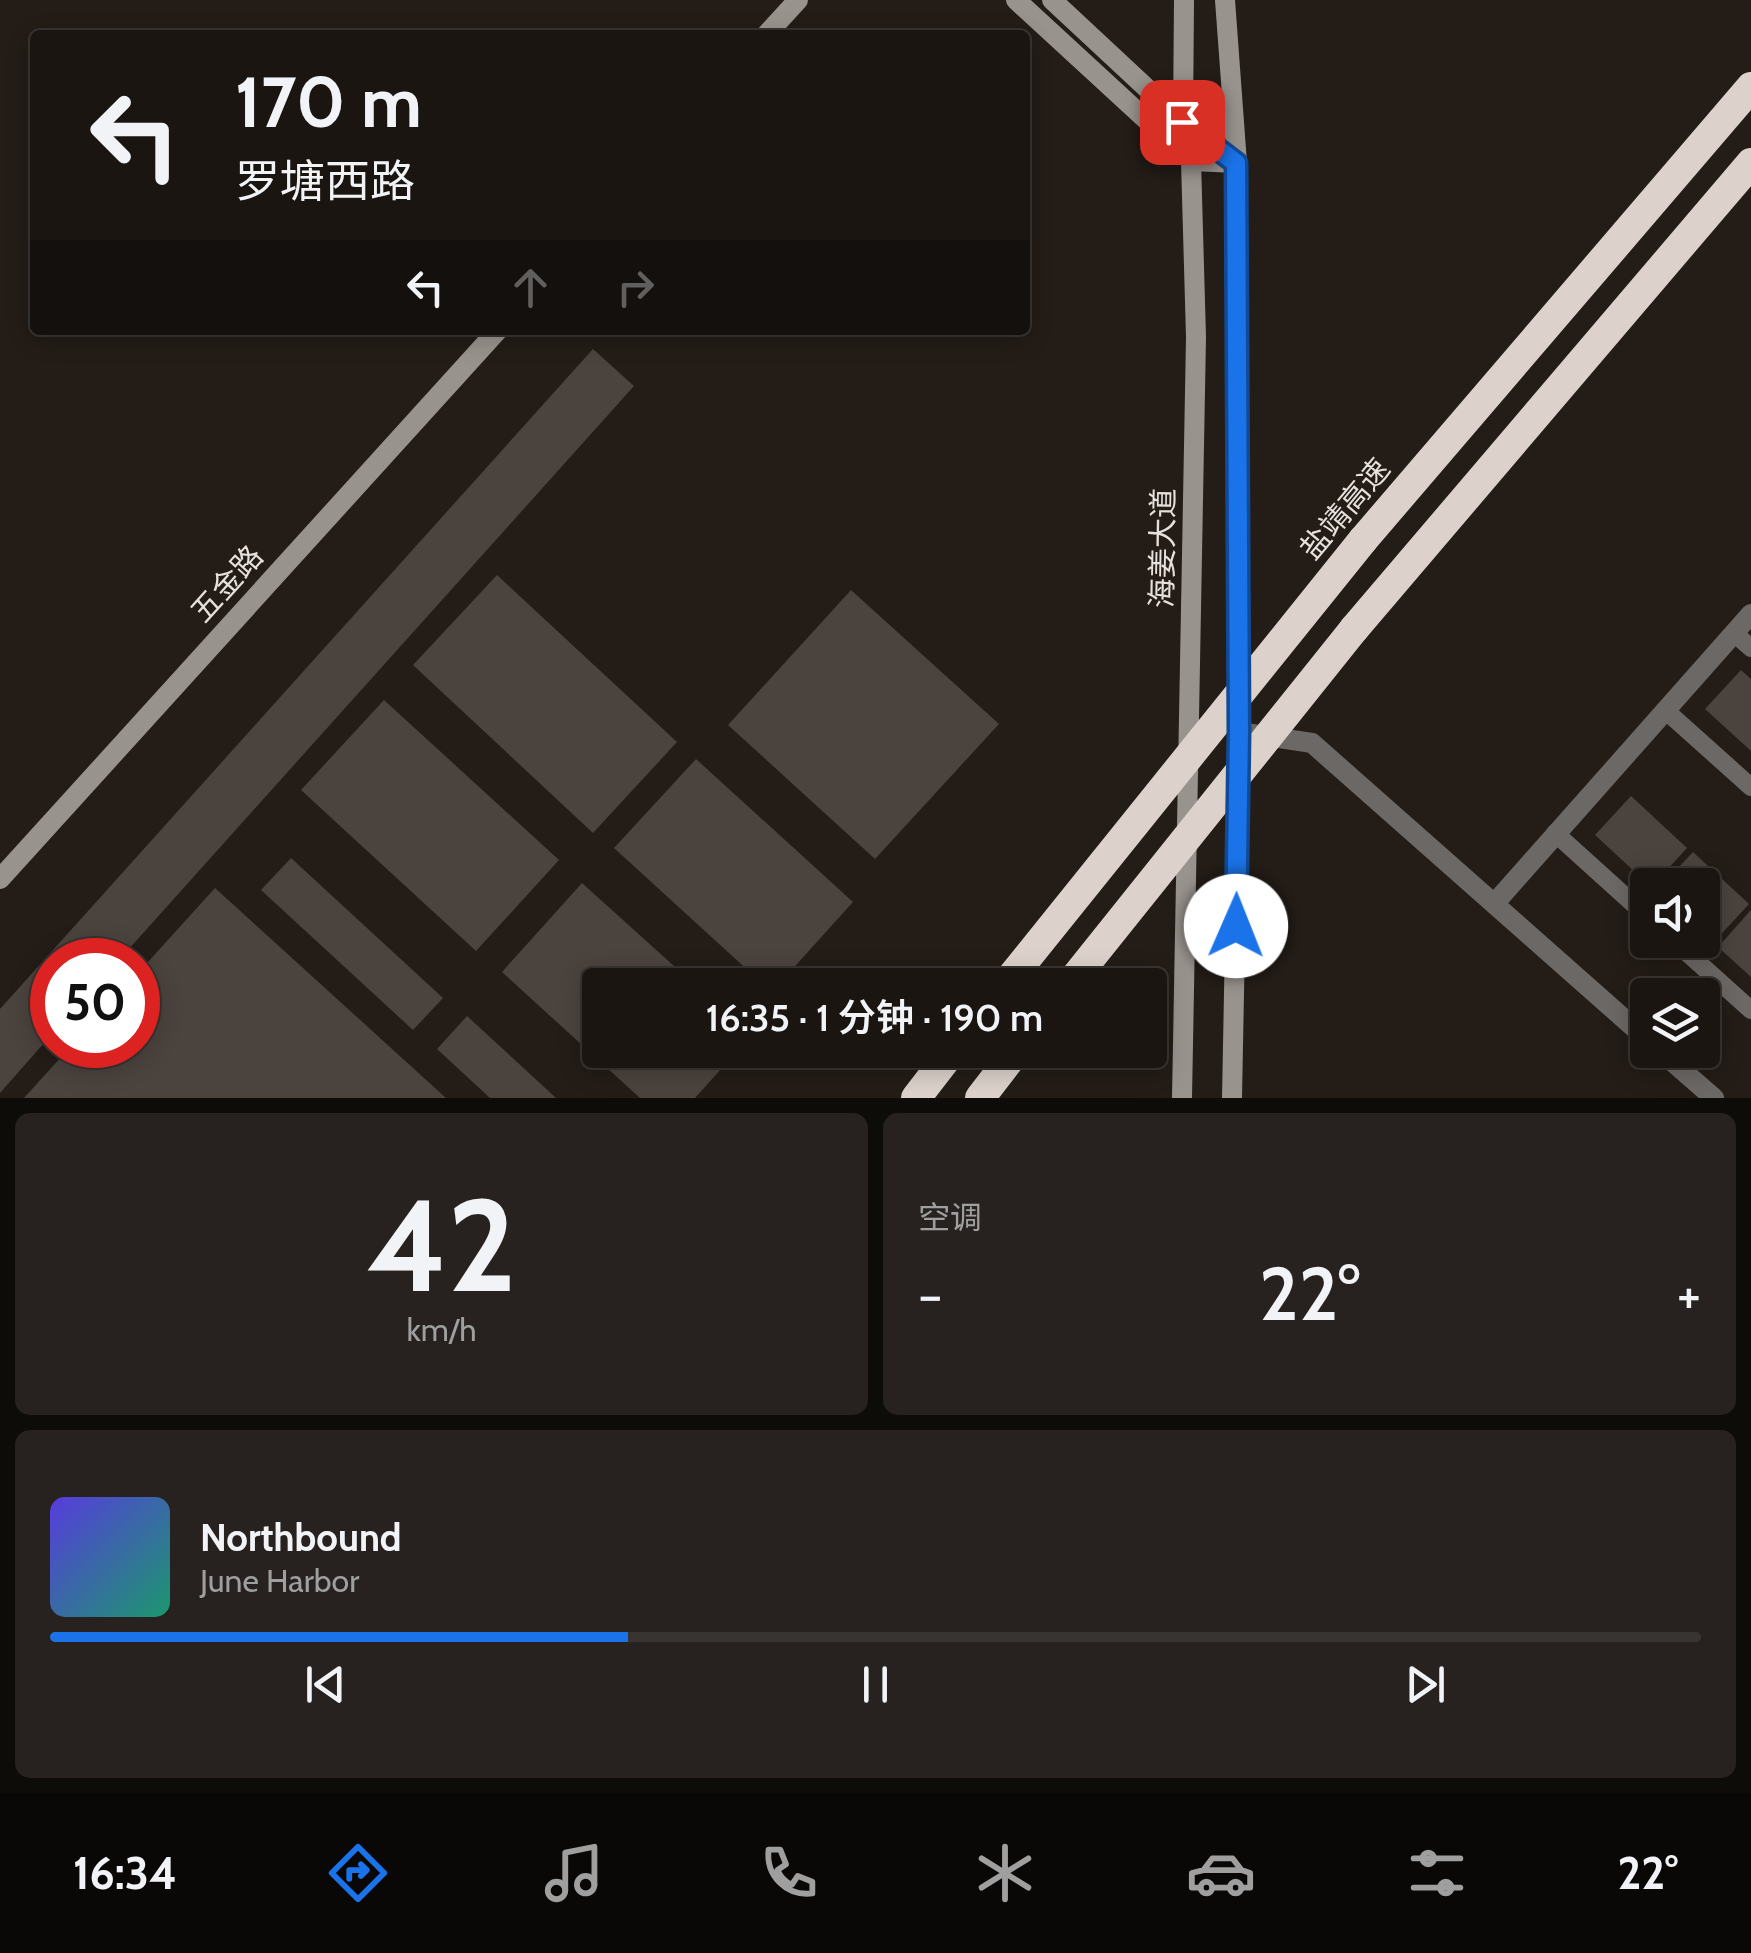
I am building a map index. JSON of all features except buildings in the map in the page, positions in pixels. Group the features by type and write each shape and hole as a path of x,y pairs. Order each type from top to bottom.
{"highway":[{"name":"盐靖高速","path":"1018,968 1364,540 1751,87"},
{"path":"1083,968 1354,629 1751,162"},
{"path":"916,1098 939,1068"},
{"path":"980,1098 1003,1068"}],"main road":[{"path":"771,30 798,0"},
{"path":"1016,0 1191,161 1236,163"},
{"path":"1052,0 1182,122 1236,163"},
{"name":"海姜大道","path":"1182,1098 1196,336 1191,161 1182,122 1184,0"},
{"path":"1225,0 1236,163 1239,732 1232,1098"},
{"name":"五金路","path":"0,879 493,335"}],"street":[{"path":"1494,904 1751,614"},
{"path":"1239,732 1312,743 1630,1024"},
{"path":"1680,1068 1714,1098"}],"lane":[{"path":"1734,633 1751,648"},
{"path":"1665,710 1751,787"},
{"path":"1555,834 1630,901"},
{"path":"1693,958 1751,1010"}],"route":[{"path":"1182,122 1236,163 1236,926"}]}
